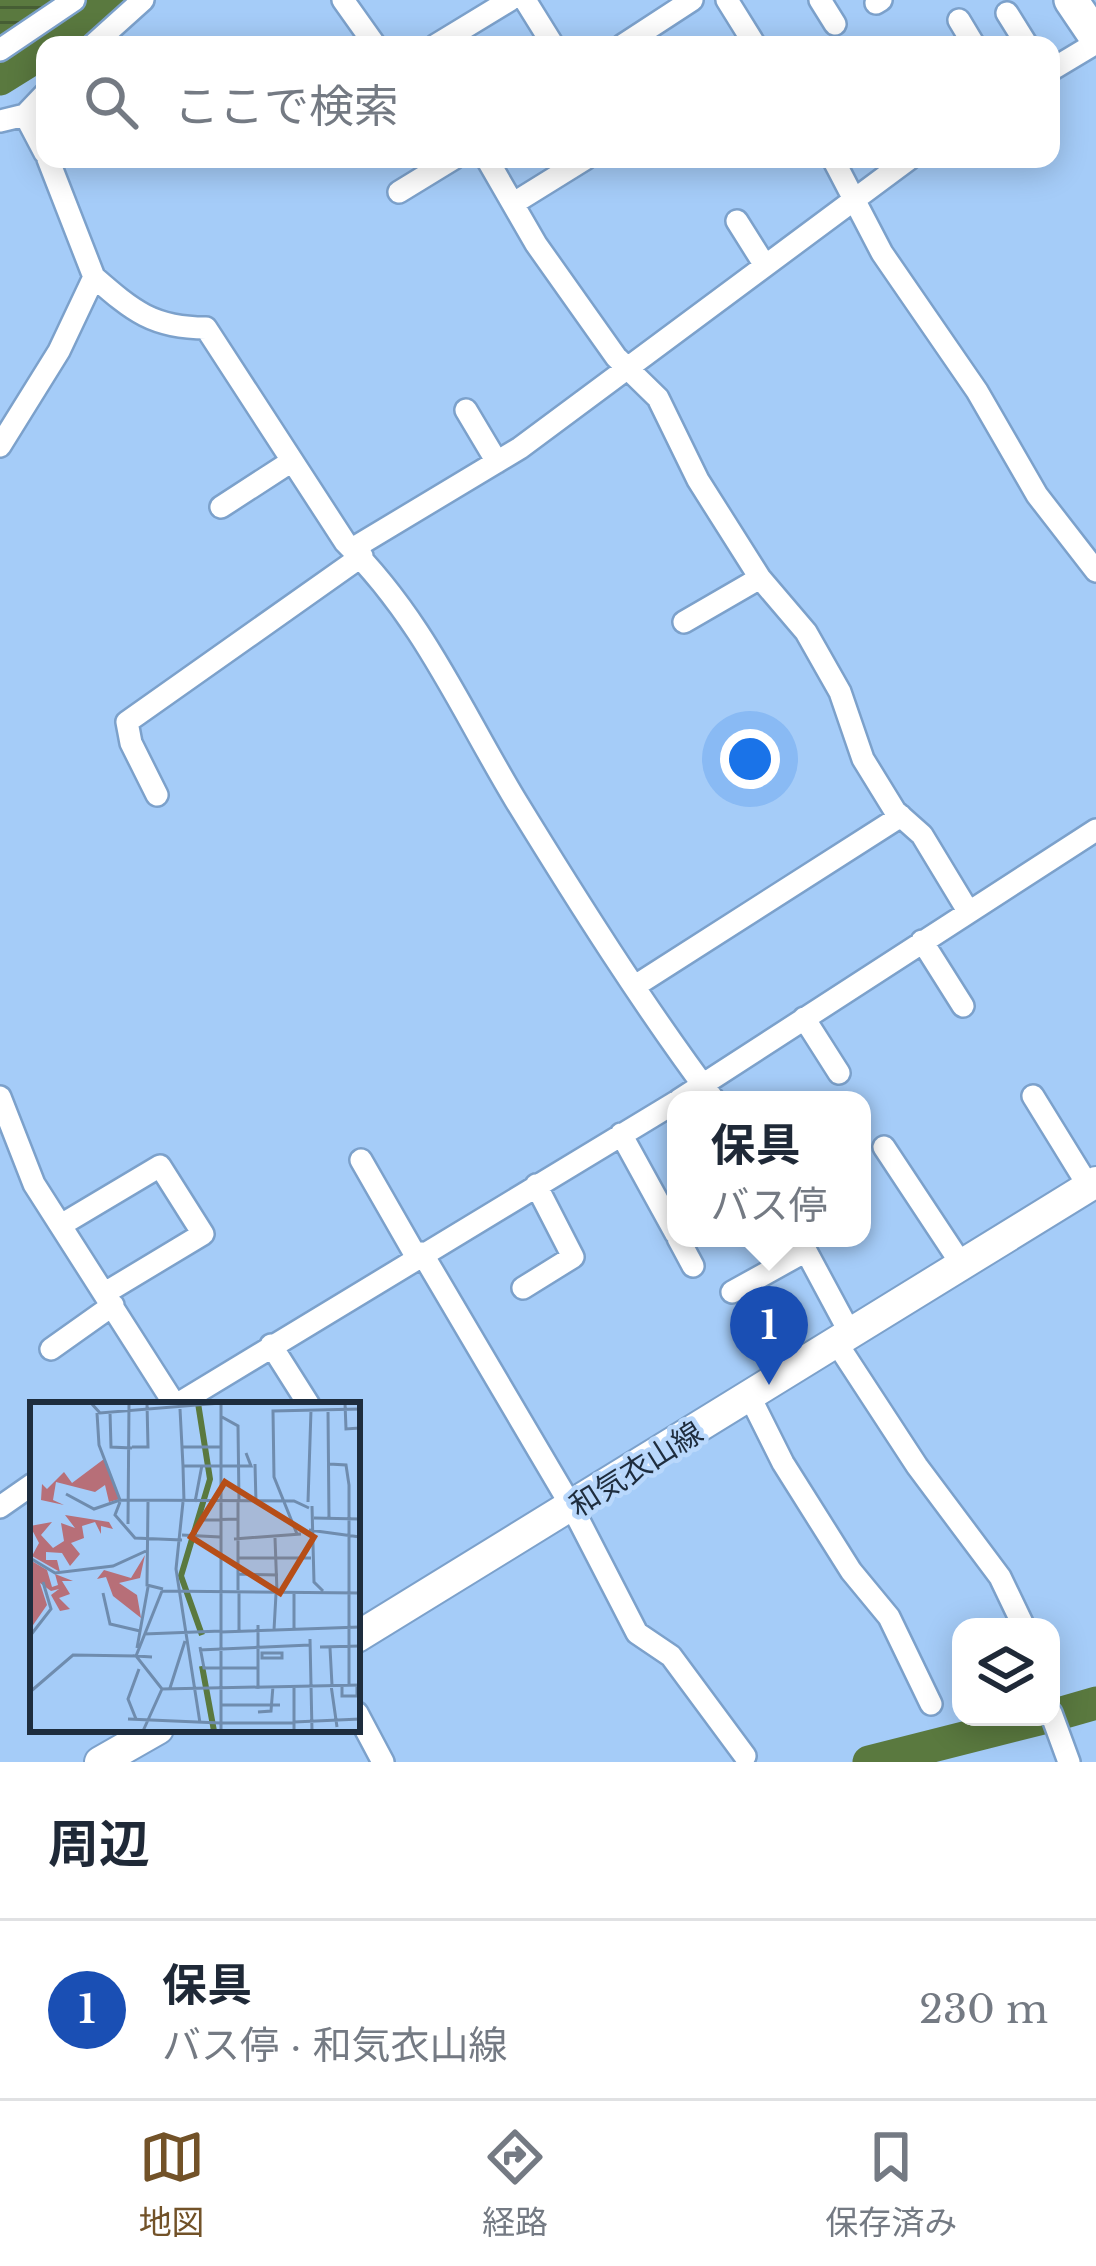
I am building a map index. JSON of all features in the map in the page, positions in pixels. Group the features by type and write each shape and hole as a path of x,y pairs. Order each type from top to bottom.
{"main road":[{"path":"1071,0 1096,40"},
{"name":"和気衣山線","path":"360,1635 573,1509 1092,1185"},
{"path":"100,1762 153,1732"}],"street":[{"path":"0,50 74,0"},
{"path":"103,36 143,0"},
{"path":"343,0 369,36"},
{"path":"451,36 510,0"},
{"path":"525,0 547,36"},
{"path":"637,36 692,0"},
{"path":"727,0 749,36"},
{"path":"820,0 835,24"},
{"path":"1007,13 1021,36"},
{"path":"959,20 969,36"},
{"path":"1060,64 1096,40"},
{"path":"0,121 25,115 36,103"},
{"path":"25,115 36,136"},
{"path":"51,168 94,277 142,315 168,328 206,328 357,553 426,639 516,800 707,1091"},
{"path":"399,192 438,168"},
{"path":"493,168 536,244 625,366 658,398 698,480 760,578 806,632 840,692 863,759 902,816 922,835 968,911"},
{"path":"514,203 570,168"},
{"path":"839,168 882,253 976,391 1037,495 1096,572"},
{"path":"157,795 131,743 127,722 357,553 496,462 897,168"},
{"path":"737,221 764,264"},
{"path":"0,446 59,351 94,277"},
{"path":"466,410 496,462"},
{"path":"221,507 292,461"},
{"path":"684,622 760,578"},
{"path":"635,986 902,816"},
{"path":"711,1091 804,1018 1096,830"},
{"path":"922,941 963,1006"},
{"path":"804,1018 839,1073"},
{"path":"1033,1096 1092,1185"},
{"path":"0,1097 9,1142 109,1299 167,1402 271,1345 667,1107"},
{"path":"621,1134 667,1218"},
{"path":"884,1147 962,1265"},
{"path":"361,1160 573,1509 637,1633 671,1657 745,1756"},
{"path":"51,1349 109,1299 203,1234 160,1166 61,1225"},
{"path":"523,1288 573,1257 536,1185"},
{"path":"683,1247 693,1266"},
{"path":"732,1292 799,1247"},
{"path":"803,1247 843,1338 917,1466 1000,1577 1020,1618"},
{"path":"271,1345 307,1402"},
{"path":"750,1397 783,1463 850,1571 889,1617 931,1704"},
{"path":"0,1507 30,1486"},
{"path":"360,1719 383,1762"},
{"path":"1055,1726 1070,1762"}],"shaded area":[{"path":"0,0 62,0 0,42"}],"waterway":[{"path":"65,36 112,0"},
{"path":"0,79 36,57"},
{"path":"1060,1713 1096,1703"},
{"path":"869,1762 1011,1726"}],"place":[{"name":"保具","path":"769,1385"}]}
